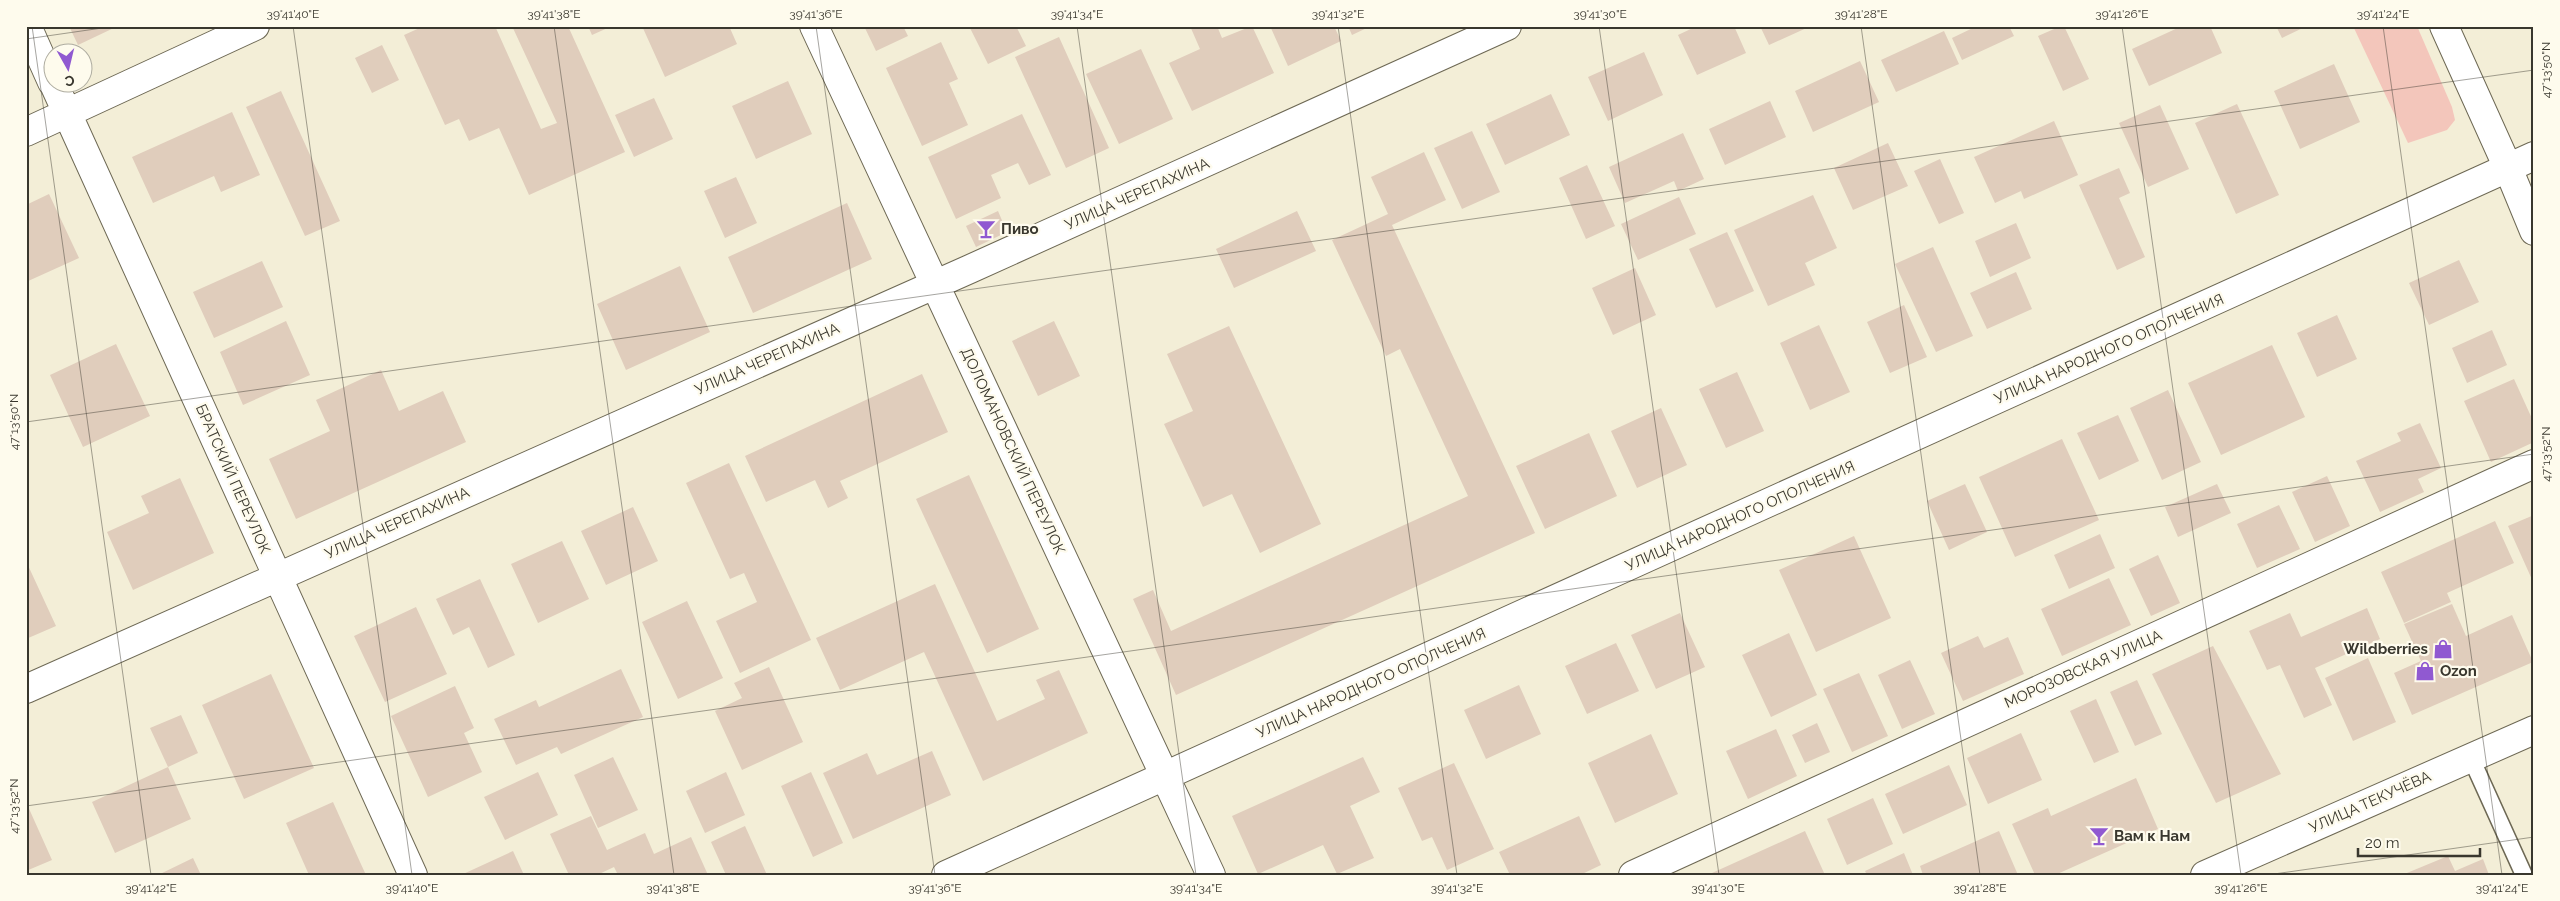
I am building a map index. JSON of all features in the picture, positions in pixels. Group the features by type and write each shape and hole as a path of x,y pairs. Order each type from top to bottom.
{"street":[{"name":"БРАТСКИЙ ПЕРЕУЛОК","path":"27,26 42,58"},
{"path":"26,132 255,26"},
{"name":"ДОЛОМАНОВСКИЙ ПЕРЕУЛОК","path":"814,26 1212,875"},
{"name":"УЛИЦА ЧЕРЕПАХИНА","path":"26,689 935,285 1507,26"},
{"path":"2444,26 2508,168 2534,231"},
{"name":"БРАТСКИЙ ПЕРЕУЛОК","path":"58,92 413,875"},
{"name":"УЛИЦА НАРОДНОГО ОПОЛЧЕНИЯ","path":"946,875 2534,156"},
{"name":"МОРОЗОВСКАЯ УЛИЦА","path":"1632,875 2534,464"},
{"name":"УЛИЦА ТЕКУЧЁВА","path":"2205,875 2534,730"}],"lane":[{"path":"2471,758 2524,875"}],"shaded area":[{"path":"2353,26 2417,26 2452,107 2455,120 2447,130 2408,143"}],"building":[{"path":"69,26 118,26 84,42 77,42"},
{"path":"424,26 495,26 541,129 557,123 512,26 568,26 625,152 529,195 499,128 469,141 459,119 445,125 404,35"},
{"path":"588,26 612,26 592,35"},
{"path":"642,26 729,26 737,44 665,77"},
{"path":"864,26 903,26 908,36 876,51"},
{"path":"969,26 1016,26 1026,46 988,64"},
{"path":"1190,26 1217,26 1222,38 1252,26 1274,73 1192,111 1169,63 1200,49"},
{"path":"1270,26 1334,26 1341,41 1288,66"},
{"path":"1348,26 1371,26 1352,35"},
{"path":"1697,26 1734,26 1746,53 1697,75 1678,35"},
{"path":"1760,26 1811,26 1769,45"},
{"path":"1977,26 2009,26 2014,36 1962,60 1952,38"},
{"path":"2064,26 2089,79 2063,91 2038,36"},
{"path":"2182,26 2210,26 2222,53 2149,86 2132,49"},
{"path":"2276,26 2307,26 2282,38"},
{"path":"1944,31 1959,64 1896,92 1881,60"},
{"path":"1059,37 1109,148 1066,168 1015,57"},
{"path":"941,42 958,79 949,83 968,125 922,146 886,68"},
{"path":"382,45 399,80 372,93 355,58"},
{"path":"1141,49 1173,119 1119,144 1086,74"},
{"path":"1644,52 1663,95 1608,121 1588,77"},
{"path":"1860,61 1879,102 1813,132 1795,91"},
{"path":"2334,64 2360,122 2300,149 2274,91"},
{"path":"788,81 812,134 756,159 732,106"},
{"path":"281,91 340,221 305,236 246,107"},
{"path":"1551,94 1570,135 1505,165 1486,124"},
{"path":"654,98 673,139 634,157 615,115"},
{"path":"1770,101 1786,137 1725,165 1709,129"},
{"path":"2237,104 2279,195 2236,214 2195,123"},
{"path":"2160,105 2189,169 2148,187 2119,123"},
{"path":"232,112 260,175 221,192 214,176 153,203 132,157"},
{"path":"1022,114 1051,175 1029,185 1018,163 991,175 1001,198 956,219 928,157"},
{"path":"2054,121 2078,175 2024,199 2021,191 1995,203 1974,157"},
{"path":"1472,131 1500,192 1462,209 1434,148"},
{"path":"1683,133 1704,179 1678,191 1674,181 1625,203 1609,167"},
{"path":"1888,143 1908,186 1853,210 1834,168"},
{"path":"1424,152 1446,200 1392,225 1535,533 1176,695 1133,599 1153,590 1171,631 1468,496 1400,349 1386,356 1332,240 1388,214 1371,177"},
{"path":"1940,159 1964,213 1939,224 1914,171"},
{"path":"1587,165 1615,226 1586,239 1559,178"},
{"path":"2119,168 2130,193 2119,198 2145,257 2117,270 2079,185"},
{"path":"736,177 757,223 725,238 704,191"},
{"path":"49,194 79,258 26,282 26,205"},
{"path":"1813,195 1837,248 1805,263 1815,285 1768,306 1734,230"},
{"path":"1679,197 1696,234 1638,260 1621,224"},
{"path":"847,203 872,259 753,313 728,257"},
{"name":"Пиво","path":"998,211 1007,232 976,247 966,226"},
{"path":"1297,211 1316,251 1234,288 1216,249"},
{"path":"2016,223 2031,258 1990,277 1975,241"},
{"path":"1727,232 1754,291 1716,308 1689,249"},
{"path":"1933,247 1973,336 1936,352 1895,264"},
{"path":"2459,260 2479,302 2429,325 2409,283"},
{"path":"262,261 283,307 214,338 193,292"},
{"path":"680,266 710,332 626,370 597,304"},
{"path":"1635,268 1656,315 1613,335 1592,288"},
{"path":"2016,272 2032,309 1987,329 1970,293"},
{"path":"1904,305 1927,357 1890,373 1867,322"},
{"path":"2337,315 2357,359 2317,377 2297,333"},
{"path":"286,321 310,375 243,405 220,352"},
{"path":"1054,321 1080,376 1038,396 1012,341"},
{"path":"1819,325 1850,392 1810,410 1780,343"},
{"path":"1229,326 1321,524 1260,553 1232,494 1203,507 1164,424 1193,411 1167,354"},
{"path":"2492,330 2507,365 2467,383 2452,348"},
{"path":"116,344 150,416 83,447 50,375"},
{"path":"2272,345 2305,417 2221,455 2188,383"},
{"path":"381,370 399,411 443,391 466,442 296,519 269,459 330,431 316,400"},
{"path":"1737,372 1764,431 1726,448 1699,389"},
{"path":"922,374 948,432 840,481 848,498 828,508 815,480 766,502 745,456"},
{"path":"2514,379 2534,423 2534,442 2491,462 2464,401"},
{"path":"2168,390 2201,462 2162,480 2130,408"},
{"path":"1661,408 1687,465 1637,488 1611,431"},
{"path":"2118,415 2139,461 2099,480 2077,433"},
{"path":"2420,423 2441,468 2418,479 2424,492 2380,512 2356,461 2401,441 2397,433"},
{"path":"1589,433 1617,496 1545,529 1516,466"},
{"path":"2062,439 2099,520 2015,557 1979,477"},
{"path":"729,463 811,640 740,673 716,621 757,602 744,573 730,579 686,483"},
{"path":"969,475 1039,629 987,653 916,499"},
{"path":"2327,476 2350,526 2315,542 2292,492"},
{"path":"180,478 214,553 133,590 107,532 149,513 141,496"},
{"path":"1965,484 1987,532 1949,550 1927,501"},
{"path":"2217,484 2231,513 2178,537 2165,507"},
{"path":"2279,505 2300,549 2257,568 2237,524"},
{"path":"633,507 658,561 606,585 581,531"},
{"path":"2534,515 2534,584 2508,526"},
{"path":"2495,521 2514,563 2447,593 2451,602 2404,623 2381,572"},
{"path":"2100,534 2115,568 2069,589 2054,555"},
{"path":"1854,536 1891,618 1816,652 1779,570"},
{"path":"562,541 589,599 538,623 511,564"},
{"path":"2158,555 2180,603 2151,616 2129,569"},
{"path":"26,561 56,626 26,639"},
{"path":"2109,578 2131,625 2062,656 2041,609"},
{"path":"480,579 515,655 488,668 469,627 453,635 436,599"},
{"path":"935,584 997,721 1045,699 1036,680 1059,670 1088,733 983,781 924,652 840,690 816,638"},
{"path":"687,601 723,678 678,699 642,622"},
{"name":"Wildberries","path":"2452,604 2466,636 2512,615 2533,662 2412,715 2394,673 2421,661 2404,624"},
{"path":"416,607 447,674 385,702 354,636"},
{"path":"2367,608 2380,639 2315,668 2332,705 2304,718 2280,665 2267,670 2249,631 2290,613 2301,637"},
{"path":"1680,613 1705,667 1656,689 1631,635"},
{"path":"1789,633 1817,695 1771,717 1742,655"},
{"path":"1978,636 1984,648 2008,637 2024,674 1963,701 1941,653"},
{"path":"1616,643 1639,691 1587,714 1565,666"},
{"path":"2213,646 2281,774 2216,803 2152,674"},
{"path":"2368,658 2396,722 2353,741 2325,678"},
{"path":"1910,660 1935,714 1902,729 1878,675"},
{"path":"769,667 803,742 742,770 715,711 742,698 734,683"},
{"path":"621,669 643,717 561,754 557,747 516,765 494,719 536,700 539,707"},
{"path":"1859,673 1888,736 1852,752 1823,689"},
{"path":"271,674 314,768 244,799 202,705"},
{"path":"2137,680 2162,734 2135,746 2110,692"},
{"path":"1519,685 1541,734 1486,759 1464,710"},
{"path":"455,686 474,728 464,733 482,772 428,797 391,716"},
{"path":"2096,699 2119,752 2094,763 2070,711"},
{"path":"181,715 198,753 168,767 150,728"},
{"path":"1817,723 1830,752 1805,763 1792,735"},
{"path":"1776,729 1797,776 1748,799 1726,751"},
{"path":"2021,733 2042,780 1988,804 1967,758"},
{"path":"1651,734 1678,794 1615,823 1588,763"},
{"path":"932,751 951,795 853,839 823,773 867,753 877,775"},
{"path":"613,757 638,810 598,828 574,775"},
{"path":"1363,757 1380,792 1350,806 1374,858 1337,874 1323,845 1258,874 1232,816"},
{"path":"1454,763 1494,849 1447,870 1432,837 1422,841 1398,788"},
{"path":"1949,765 1967,805 1903,834 1885,794"},
{"path":"168,767 191,819 115,853 92,802"},
{"path":"538,772 558,815 505,840 484,797"},
{"path":"726,772 745,815 705,833 686,791"},
{"path":"811,772 843,843 813,857 781,786"},
{"path":"2136,778 2158,829 2055,875 2035,875 2012,824 2048,808 2051,816"},
{"path":"1873,798 1893,844 1847,865 1827,819"},
{"path":"26,802 52,860 26,871"},
{"path":"333,802 366,875 309,875 286,823"},
{"path":"591,816 607,850 645,833 654,854 691,837 708,875 618,875 614,867 597,875 569,875 550,834"},
{"path":"1579,816 1601,865 1580,875 1510,875 1499,852"},
{"path":"745,826 767,875 726,875 711,842"},
{"path":"1805,831 1825,875 1712,875 1712,873"},
{"path":"1999,831 2018,875 1923,875 1920,866"},
{"path":"513,851 524,875 461,875"},
{"path":"1904,853 1913,875 1867,875 1865,871"},
{"path":"2448,856 2455,871 2483,859 2489,875 2402,875"},
{"path":"193,858 201,875 158,875"}],"place":[{"name":"Пиво","path":"986,229"},
{"name":"Wildberries","path":"2443,649"},
{"name":"Ozon","path":"2425,671"},
{"name":"Вам к Нам","path":"2099,836"}]}
